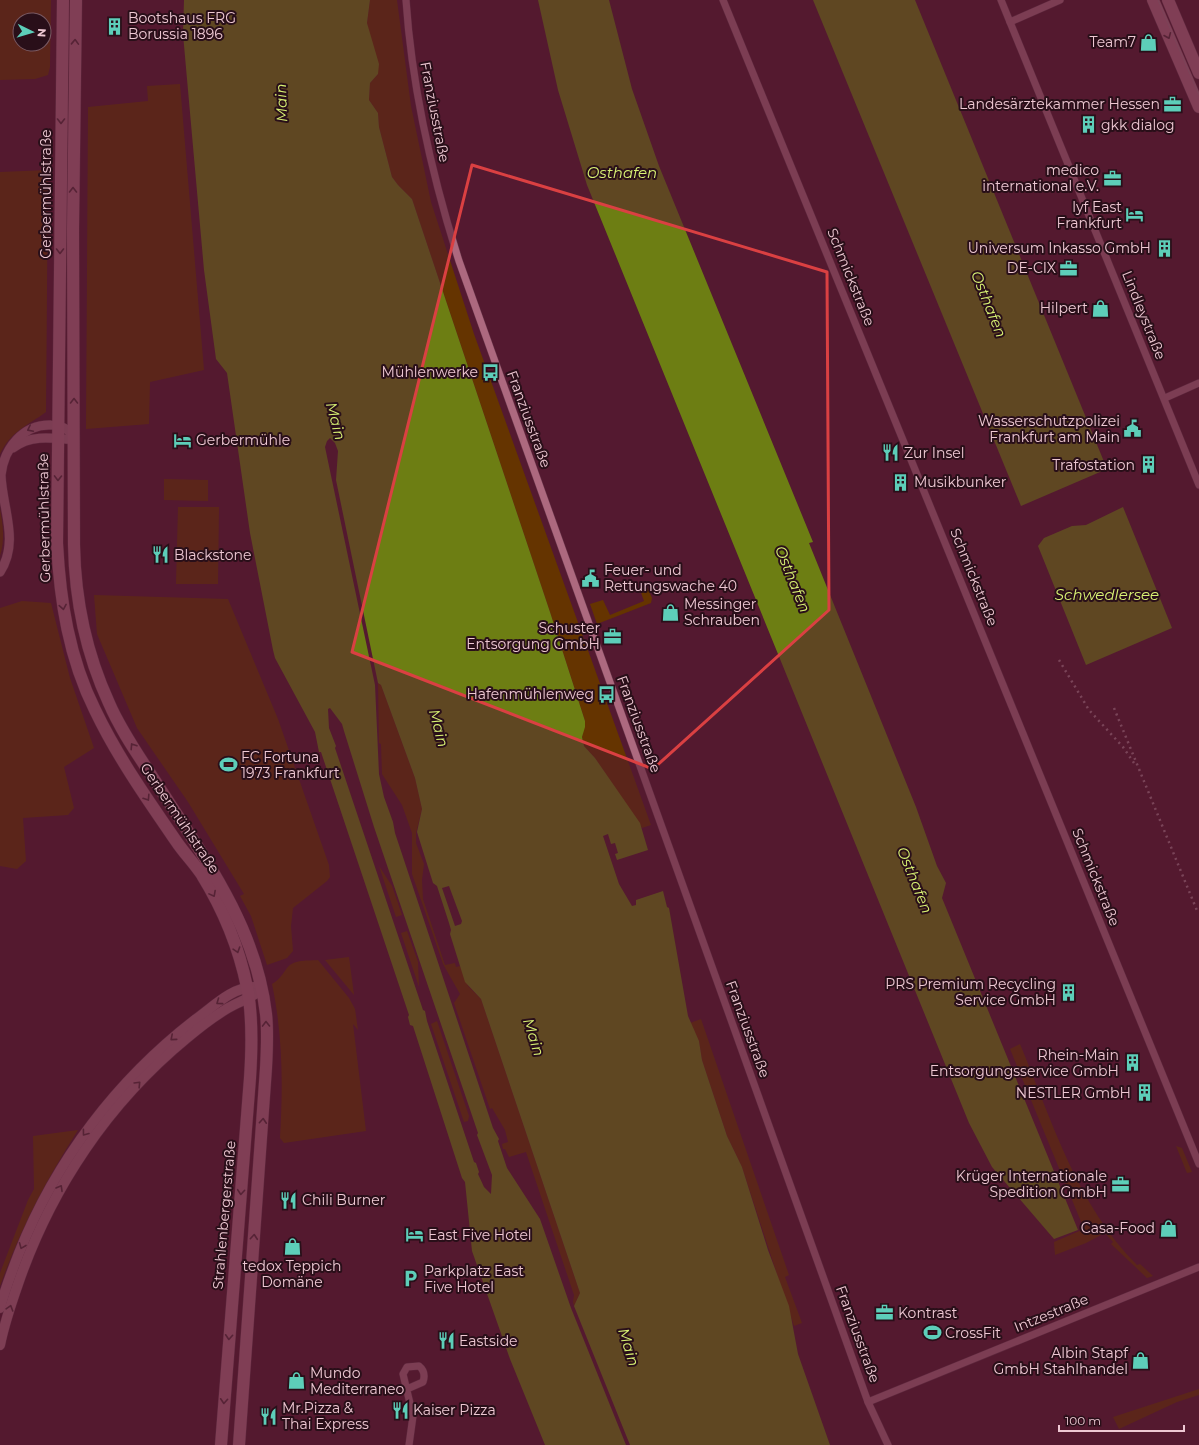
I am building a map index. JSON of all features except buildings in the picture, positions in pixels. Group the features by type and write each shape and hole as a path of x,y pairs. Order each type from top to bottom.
{"main road":[{"name":"Gerbermühlstraße","path":"63,0 57,543 60,593 68,632 80,675 94,710 111,742 153,808 202,875 212,892 234,942 248,993"},
{"name":"Gerbermühlstraße","path":"76,0 74,81 74,545 76,592 91,660 109,704 125,734 225,891 246,937 262,989"},
{"path":"1153,0 1199,107"},
{"path":"1168,0 1199,73"},
{"path":"61,82 74,81"},
{"path":"0,1308 12,1270 35,1216 61,1169 98,1115 129,1079 179,1032 231,994 248,993 262,989 266,1016 266,1068 239,1445"},
{"path":"0,1345 23,1270 40,1228 55,1197 88,1145 123,1099 157,1064 208,1021 238,1002 248,993"},
{"name":"Strahlenbergerstraße","path":"221,1445 250,1078 251,1034 248,993"}],"street":[{"name":"Franziusstraße","path":"406,0 414,74 428,151 437,189 459,261 868,1402 888,1445"},
{"name":"Schmickstraße","path":"723,0 1199,1164"},
{"name":"Lindleystraße","path":"1001,0 1165,398 1199,485"},
{"path":"1010,22 1060,0"},
{"path":"1165,398 1199,383"},
{"path":"0,572 8,555 10,541 1,475 2,467 9,451 20,436 30,428 42,425 59,425 68,430 74,440"},
{"path":"9,451 29,439 74,440"},
{"name":"Intzestraße","path":"868,1402 1199,1267"},
{"path":"407,1389 414,1416 409,1445"}],"highlighted area":[{"path":"472,165 827,272 829,610 653,769 352,652"}],"shaded area":[{"path":"0,0 51,0 51,12 12,12 12,52 50,52 50,67 48,75 35,79 0,80"},
{"path":"370,0 397,0 411,106 431,202 474,334 651,825 642,828 595,758 584,746 582,737 585,721 550,612 412,199 392,177 379,127 378,113 369,100 370,83 378,74 367,23"},
{"path":"180,84 204,370 150,382 149,424 86,429 88,107 148,101 147,86"},
{"path":"48,170 46,412 14,434 4,446 0,454 0,172"},
{"path":"164,479 208,480 208,501 164,500"},
{"path":"178,507 219,507 218,584 176,584"},
{"path":"0,509 3,544 0,556"},
{"path":"647,587 652,598 651,603 597,624 590,604 603,600 610,615 644,601 640,590"},
{"name":"FC Fortuna 1973 Frankfurt","path":"94,595 228,599 278,719 329,865 330,877 327,881 293,908 291,926 293,951 287,958 267,965 251,916 240,896 244,894 188,802 137,728 97,634"},
{"path":"22,601 51,603 70,678 94,748 64,767 74,808 68,815 23,818 26,861 17,869 0,866 0,608"},
{"path":"378,683 381,685 415,778 422,809 416,833 416,843 424,864 422,880 423,899 445,965 455,963 456,967 460,966 468,986 481,999 580,1293 574,1306 574,1295 526,1152 509,1157 505,1149 503,1149 502,1144 508,1142 505,1130 492,1108 490,1109 454,1003 460,994 443,964 412,874 412,833 402,805 382,774 381,744 379,743"},
{"path":"379,866 392,886 402,915 396,917"},
{"path":"407,931 418,962 419,987 401,933"},
{"path":"349,957 354,995 325,960"},
{"path":"318,960 349,998 355,1009 358,1030 353,1024 366,1131 284,1143 280,1138 282,1080 280,1042 276,1003 272,984 279,979 290,965 302,961"},
{"path":"701,1019 789,1275 785,1277 802,1323 794,1326 742,1167 727,1136 702,1060 699,1041 690,1023"},
{"path":"437,1021 469,1116 468,1121 464,1122 431,1024"},
{"path":"1020,1044 1055,1132 1082,1189 1098,1216 1116,1241 1137,1265 1140,1264 1153,1276 1147,1278 1111,1244 1113,1242 1105,1233 1086,1243 1055,1255 1054,1242 1084,1229 1010,1049"},
{"path":"78,1130 34,1206 16,1245 0,1286 0,1273 28,1200 34,1189 33,1136"},
{"path":"1176,1146 1182,1148 1192,1172 1187,1173"},
{"path":"1199,1389 1199,1395 1177,1402 1119,1429 1113,1417"}],"water":[{"name":"Main","path":"184,0 370,0 367,23 379,64 378,74 370,83 369,100 378,113 379,127 392,177 412,199 585,721 582,737 584,746 595,758 640,823 648,850 617,860 615,854 618,853 615,843 611,844 608,834 603,836 619,884 632,906 636,905 636,900 663,891 667,907 669,908 688,1016 699,1041 702,1060 727,1136 742,1167 768,1250 789,1306 798,1354 830,1445 630,1445 574,1306 580,1293 481,999 465,982 450,934 451,930 449,923 437,886 433,883 417,832 422,809 415,778 381,685 378,683 336,480 338,451 335,443 330,438 325,447 375,685 379,774 384,797 493,1128 499,1139 498,1141 507,1168 540,1219 571,1308 626,1445 545,1445 510,1359 472,1251 465,1182 462,1178 413,1026 410,1025 409,1015 321,752 319,752 315,732 275,658 250,533 227,373 216,359 204,270 183,34","holes":["330,708 342,724 374,827 478,1133 477,1135 492,1175 491,1194 484,1187 478,1174 479,1172 476,1163 474,1162 425,1011 423,1010 335,748 336,746 329,728 328,709","449,886 462,921 461,924 455,926 442,888"]},
{"name":"Osthafen","path":"538,0 609,0 632,89 659,166 813,542 809,543 916,807 937,866 946,883 942,898 1078,1230 1054,1239 992,1167 969,1123 587,185 558,90"},
{"name":"Osthafen","path":"813,0 915,0 1107,469 1021,506"},
{"name":"Schwedlersee","path":"1123,507 1172,628 1086,665 1038,546 1044,538 1072,526 1086,525"}],"tram line":[{"path":"1158,0 1199,95"}],"railway":[{"path":"1059,660 1089,710 1123,747 1134,763"},
{"path":"1114,708 1198,913"}],"place":[{"name":"Bootshaus FRG Borussia 1896","path":"115,26"},
{"name":"Team7","path":"1149,42"},
{"name":"Landesärztekammer Hessen","path":"1173,104"},
{"name":"gkk dialog","path":"1088,125"},
{"name":"medico international e.V.","path":"1112,178"},
{"name":"lyf East Frankfurt","path":"1135,215"},
{"name":"Universum Inkasso GmbH","path":"1164,248"},
{"name":"DE-CIX","path":"1069,268"},
{"name":"Hilpert","path":"1101,308"},
{"name":"Mühlenwerke","path":"491,372"},
{"name":"Wasserschutzpolizei Frankfurt am Main","path":"1133,429"},
{"name":"Gerbermühle","path":"183,440"},
{"name":"Zur Insel","path":"891,453"},
{"name":"Trafostation","path":"1148,465"},
{"name":"Musikbunker","path":"901,482"},
{"name":"Blackstone","path":"161,555"},
{"name":"Feuer- und Rettungswache 40","path":"591,578"},
{"name":"Messinger Schrauben","path":"671,612"},
{"name":"Schuster Entsorgung GmbH","path":"613,636"},
{"name":"Hafenmühlenweg","path":"607,694"},
{"name":"FC Fortuna 1973 Frankfurt","path":"228,765"},
{"name":"PRS Premium Recycling Service GmbH","path":"1069,992"},
{"name":"Rhein-Main Entsorgungsservice GmbH","path":"1132,1063"},
{"name":"NESTLER GmbH","path":"1144,1093"},
{"name":"Krüger Internationale Spedition GmbH","path":"1120,1184"},
{"name":"Chili Burner","path":"289,1200"},
{"name":"Casa-Food","path":"1168,1228"},
{"name":"East Five Hotel","path":"415,1235"},
{"name":"tedox Teppich Domäne","path":"292,1246"},
{"name":"Parkplatz East Five Hotel","path":"411,1279"},
{"name":"Kontrast","path":"885,1313"},
{"name":"CrossFit","path":"932,1333"},
{"name":"Eastside","path":"446,1341"},
{"name":"Albin Stapf GmbH Stahlhandel","path":"1141,1361"},
{"name":"Mundo Mediterraneo","path":"297,1381"},
{"name":"Kaiser Pizza","path":"400,1410"},
{"name":"Mr.Pizza & Thai Express","path":"269,1416"}]}
